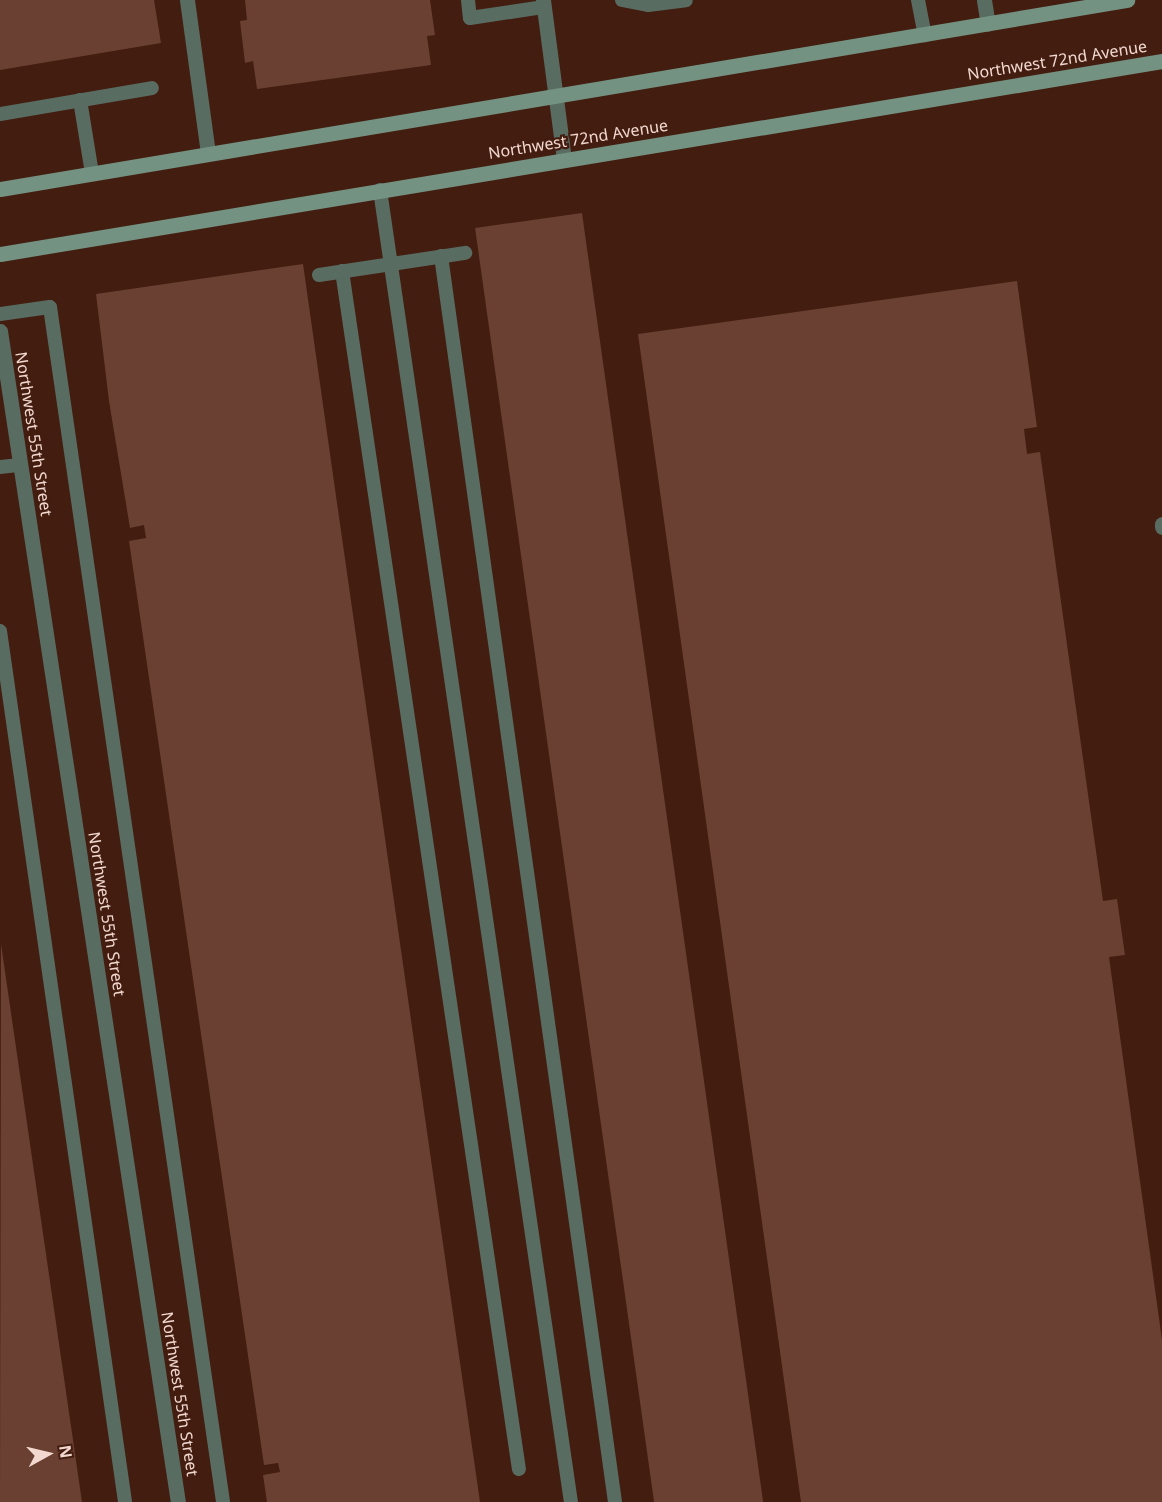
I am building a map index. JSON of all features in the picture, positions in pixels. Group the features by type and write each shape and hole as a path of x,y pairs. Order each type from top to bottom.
{"main road":[{"path":"0,189 1126,0"},
{"name":"Northwest 72nd Avenue","path":"0,254 1162,61"}],"street":[{"path":"187,0 208,153"},
{"path":"984,0 988,24"},
{"path":"544,3 564,160"},
{"name":"Northwest 55th Street","path":"0,332 178,1502"}],"lane":[{"path":"468,0 470,18 544,3"},
{"path":"622,0 648,5 686,0"},
{"path":"918,0 925,35"},
{"path":"0,114 152,88"},
{"path":"80,100 92,173"},
{"path":"380,190 571,1502"},
{"path":"319,275 465,253"},
{"path":"441,256 615,1502"},
{"path":"342,272 519,1469"},
{"path":"0,314 50,307 223,1502"},
{"path":"0,467 20,465"},
{"path":"0,631 125,1502"}],"building":[{"path":"0,0 154,0 161,43 0,70"},
{"path":"245,0 430,0 435,35 427,36 431,65 257,89 253,61 245,63 240,21 247,20"},
{"path":"582,213 763,1502 654,1502 475,228"},
{"path":"303,264 480,1502 267,1502 263,1475 280,1472 278,1463 264,1465 129,541 146,538 144,525 130,528 109,401 96,294"},
{"path":"1017,281 1037,427 1024,429 1027,454 1040,452 1103,901 1117,899 1125,955 1109,957 1162,1340 1162,1502 801,1502 638,334"},
{"path":"1,944 82,1502 0,1502"}]}
